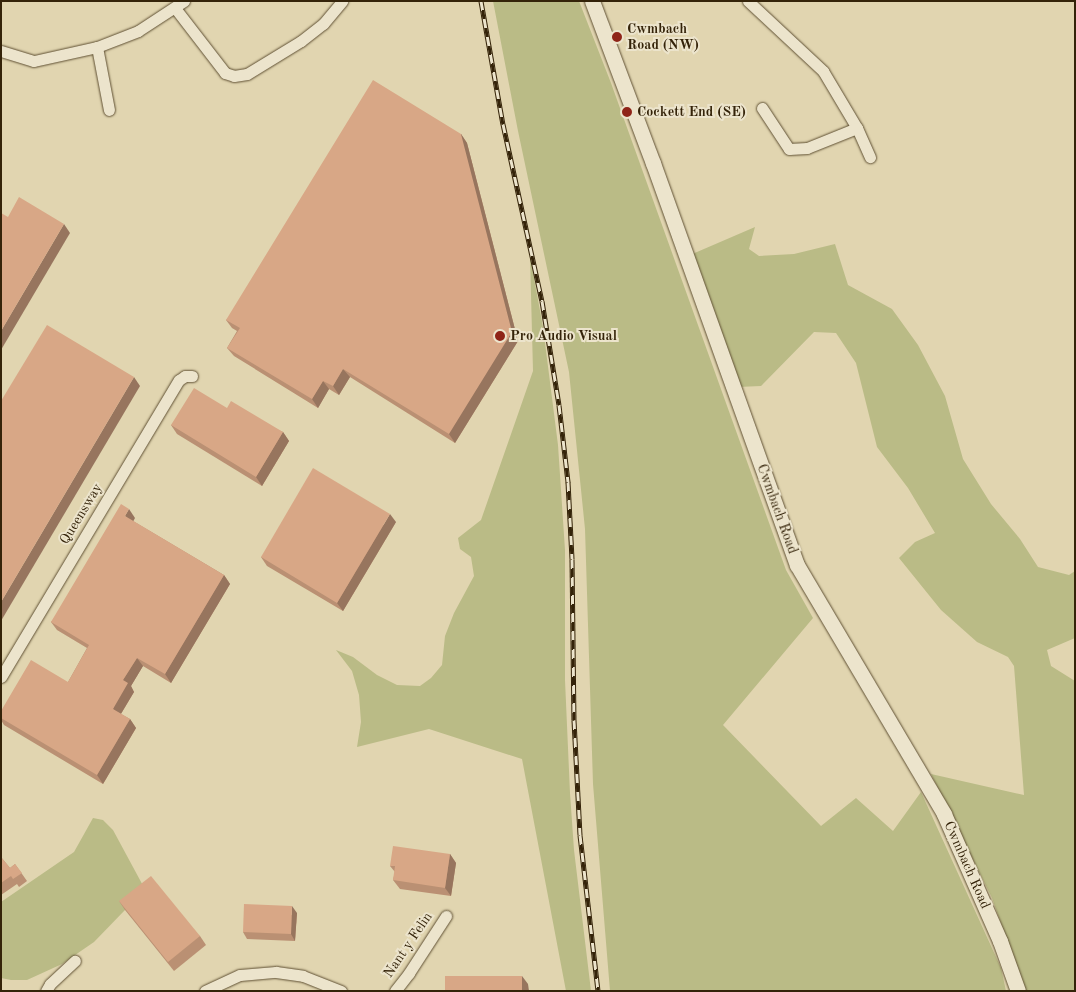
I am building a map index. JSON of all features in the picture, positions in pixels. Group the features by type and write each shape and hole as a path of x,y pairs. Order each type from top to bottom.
{"main road":[{"name":"Cwmbach Road","path":"592,1 653,163 797,565 944,814 1000,941 1018,991"}],"street":[{"path":"1,51 34,61 96,47 138,31 184,1"},
{"path":"174,8 225,73 234,76 247,74 301,42 323,24 342,1"},
{"path":"748,1 823,72 857,128 870,157"},
{"path":"96,47 110,110"},
{"path":"762,108 789,149 807,148 857,128"},
{"name":"Queensway","path":"1,677 178,380 185,376 192,376"},
{"name":"Nant y Felin","path":"395,991 446,916"},
{"path":"46,991 50,984 75,961"},
{"path":"205,991 240,975 266,972 302,976 341,991"}],"green space":[{"path":"493,1 579,1 611,83 786,570 813,618 723,725 821,826 856,798 893,831 921,792 1001,968 1006,991 610,991 593,784 585,529 569,372 518,131"},
{"path":"755,227 749,249 759,256 794,254 835,244 848,285 892,309 918,345 945,396 963,459 991,504 1020,539 1038,567 1069,575 1075,571 1075,638 1047,650 1051,666 1075,681 1075,991 1025,991 992,898 931,774 1024,795 1014,666 1008,657 977,642 941,610 899,558 915,542 935,533 908,488 877,447 856,363 836,333 814,332 761,386 738,387 690,255"},
{"path":"530,256 543,327 558,445 565,550 565,680 570,793 574,850 591,991 566,991 522,759 429,729 357,747 361,722 359,695 352,671 336,650 353,657 377,675 397,685 420,686 431,678 442,665 445,636 454,613 474,576 471,557 460,549 458,538 481,520 533,371"},
{"path":"93,818 103,820 113,830 147,893 125,910 94,942 62,964 27,980 1,978 1,902 74,852"}],"building":[{"path":"373,80 461,134 512,332 449,434 343,369 333,386 323,381 312,399 227,348 240,328 226,320"},
{"path":"19,197 64,224 1,331 1,213 8,217"},
{"path":"47,325 134,377 1,602 1,401"},
{"path":"194,388 227,408 231,401 283,432 256,477 171,425"},
{"path":"313,468 390,514 337,603 261,557"},
{"path":"121,504 129,509 125,516 224,575 165,674 137,658 123,680 128,683 113,709 130,719 97,775 1,718 1,711 31,660 68,682 89,645 51,622"},
{"path":"393,846 450,854 445,888 393,880 395,866 390,866"},
{"path":"1,857 10,868 15,864 22,873 13,879 11,876 1,883"},
{"path":"151,876 200,936 168,962 119,901"},
{"path":"244,904 292,906 291,934 243,932"},
{"path":"445,976 522,976 522,991 445,991"}],"railway":[{"path":"481,1 503,124 542,301 559,405 568,482 572,559 574,720 580,835 598,991"}],"place":[{"name":"Cwmbach Road (NW)","path":"617,37"},
{"name":"Cockett End (SE)","path":"627,112"},
{"name":"Pro Audio Visual","path":"500,336"}]}
